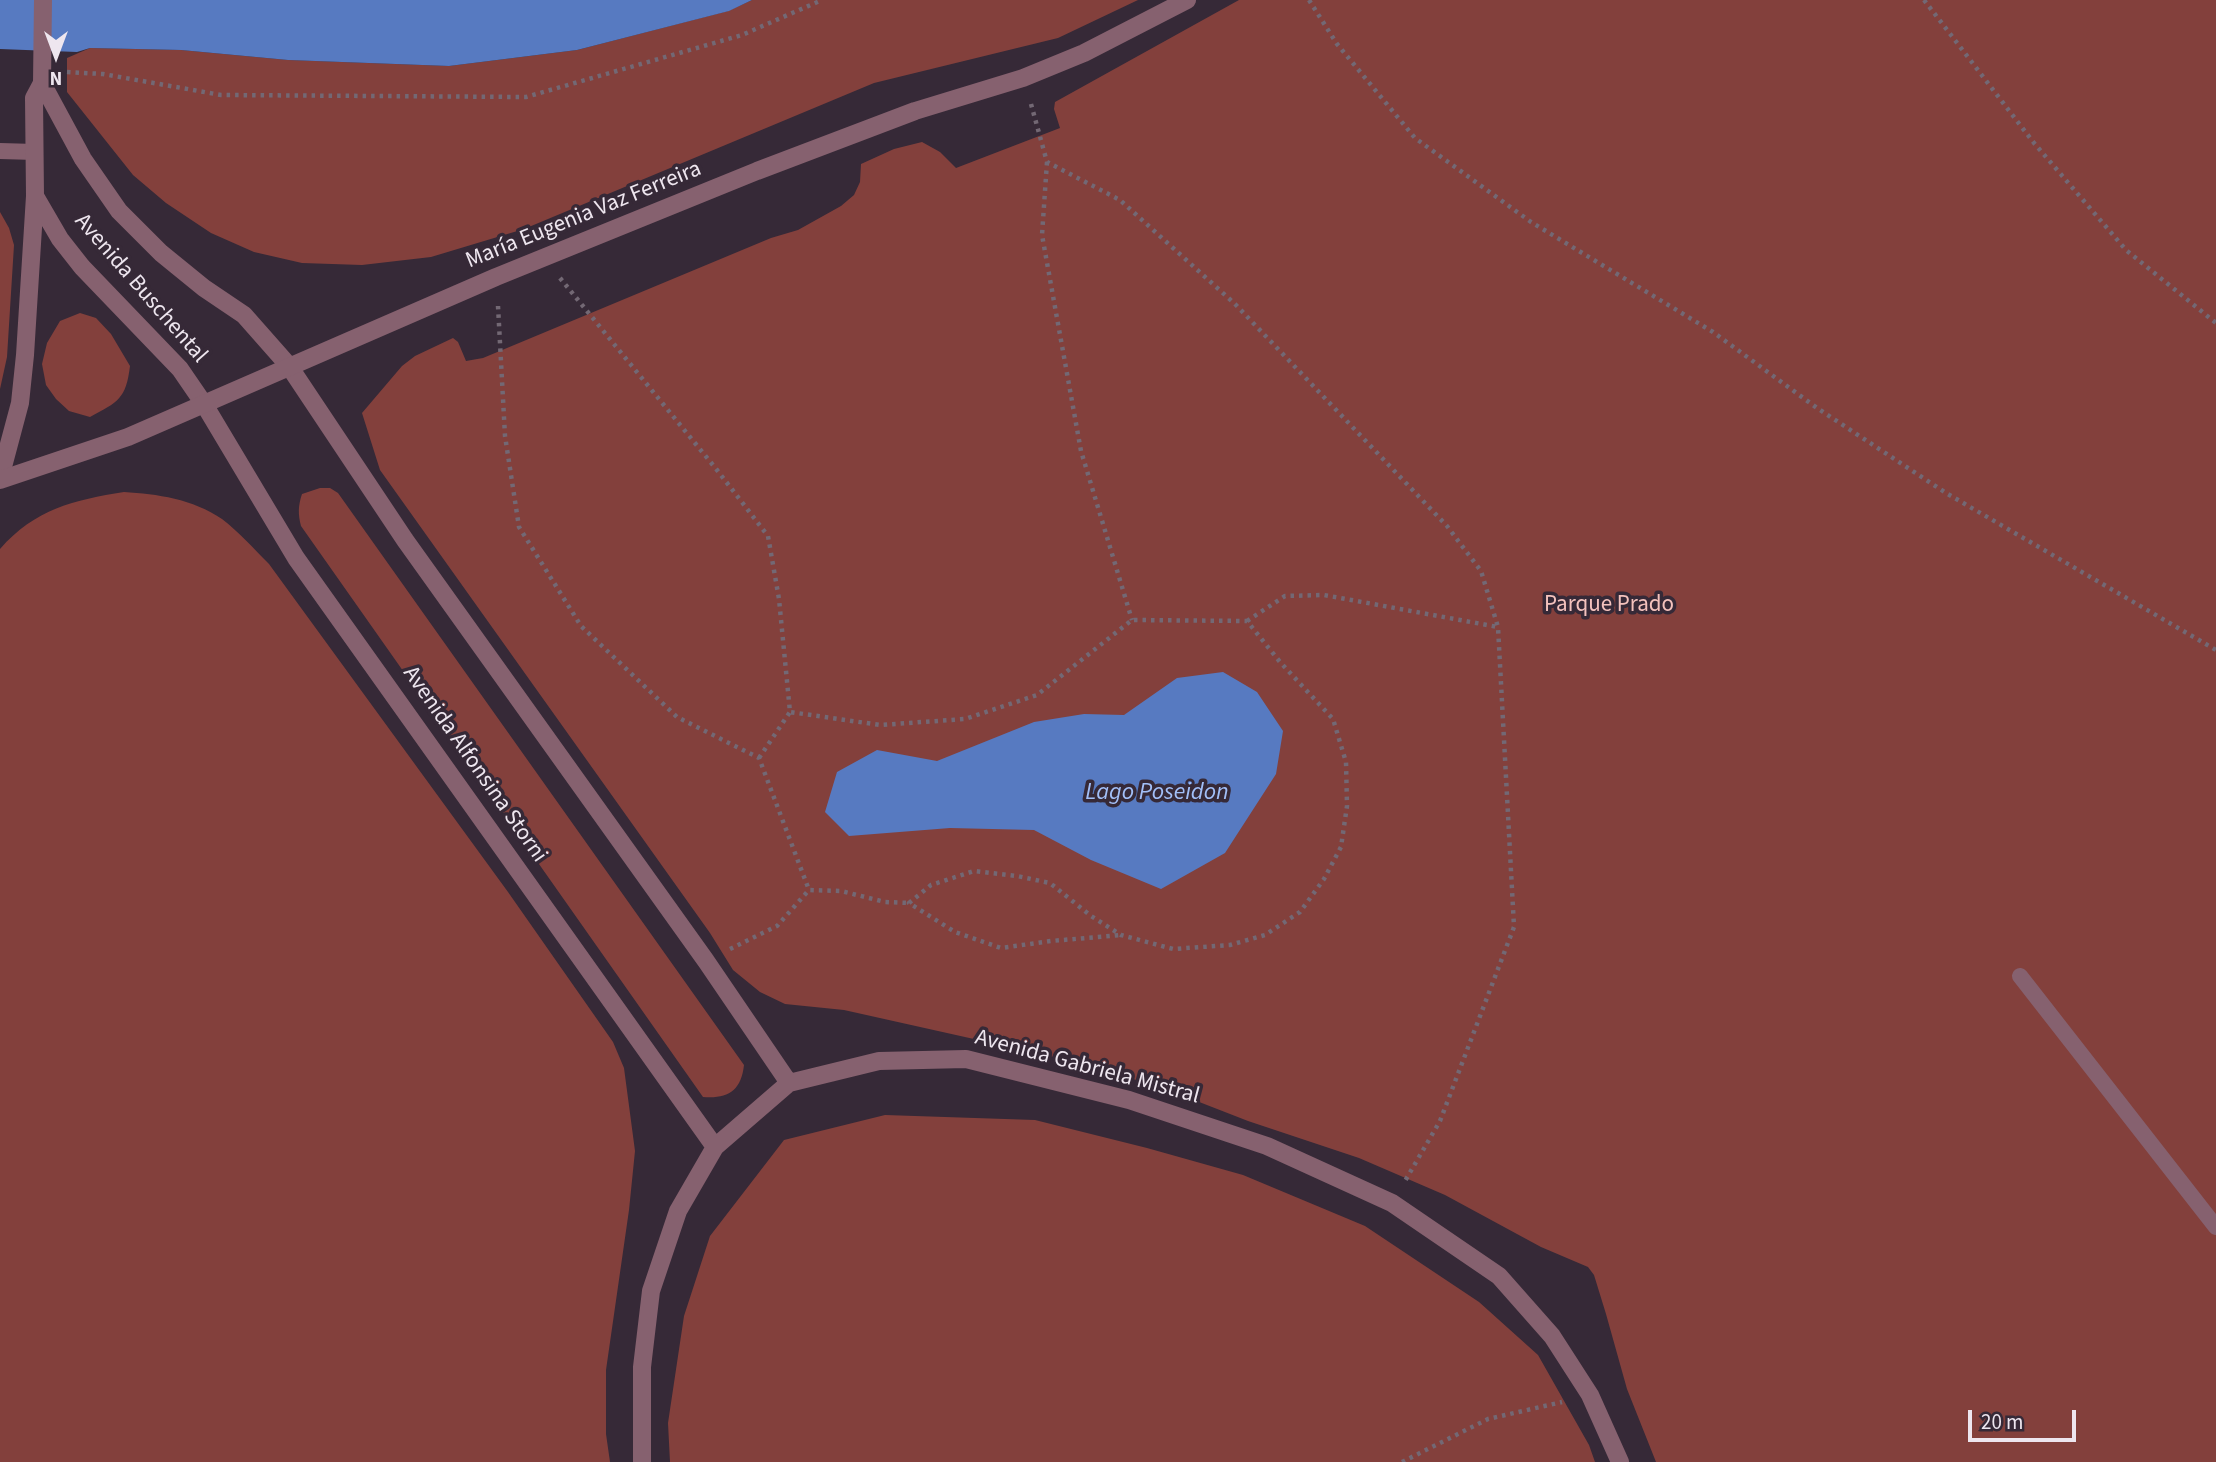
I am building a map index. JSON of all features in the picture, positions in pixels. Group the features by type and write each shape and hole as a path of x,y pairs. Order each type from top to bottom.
{"street":[{"name":"Avenida Buschental","path":"43,0 42,70 34,98 35,196 67,248 180,369 204,404"},
{"name":"María Eugenia Vaz Ferreira","path":"0,479 128,437 496,277 757,171 915,111 1023,78 1084,53 1187,0"},
{"name":"Avenida Buschental","path":"42,70 83,159 119,211 161,253 204,288 244,315 289,366"},
{"path":"0,479 20,403 23,379 35,196"},
{"path":"289,366 405,540 706,961 789,1083"},
{"name":"Avenida Alfonsina Storni","path":"204,404 296,558 715,1147"},
{"name":"Avenida Gabriela Mistral","path":"642,1462 642,1367 651,1291 677,1211 715,1147 789,1083 879,1061 966,1059 1129,1100 1267,1146 1392,1203 1499,1276 1552,1336 1590,1395 1620,1462"}],"lane":[{"path":"0,152 35,152"},
{"path":"2020,976 2216,1227"}],"path":[{"path":"42,70 103,74 221,95 526,97 742,35 822,0"},
{"path":"1309,0 1337,44 1415,138 1521,215 1713,332 1816,408 1946,493 2216,650"},
{"path":"1924,0 2034,143 2126,250 2216,323"},
{"path":"1023,78 1047,162 1042,235 1081,451 1132,620"},
{"path":"1047,162 1120,201 1235,304 1447,526 1481,571 1498,627 1514,927 1440,1121 1392,1203"},
{"path":"543,258 717,470 768,537 779,599 790,712 759,758"},
{"path":"496,277 505,436 519,527 581,626 638,681 677,717 759,758 809,890"},
{"path":"790,712 880,725 965,719 1037,695 1132,620 1247,621 1285,596 1324,595 1498,627"},
{"path":"909,902 931,885 974,871 1017,876 1050,883 1091,916 1121,935 1173,949 1230,945 1265,935 1300,912 1324,879 1341,847 1347,806 1346,762 1332,719 1247,621"},
{"path":"706,961 777,926 809,890"},
{"path":"809,890 841,891 885,902 909,902 956,932 1001,948 1121,935"},
{"path":"1402,1462 1488,1419 1590,1395"}],"green space":[{"path":"752,0 1138,0 1058,38 874,83 524,229 431,257 362,265 302,263 254,252 211,233 166,203 133,175 67,92 67,58 90,48 181,50 288,60 449,66 577,50 728,11"},
{"name":"Parque Prado","path":"1239,0 2216,0 2216,1462 1656,1462 1627,1389 1594,1275 1588,1267 1541,1247 1445,1195 1359,1158 1248,1121 1171,1091 1092,1066 1041,1054 844,1010 785,1004 760,992 733,970 710,933 380,470 362,413 402,366 415,356 453,338 458,342 466,361 483,358 771,238 798,230 841,206 854,195 860,182 861,164 894,149 922,142 940,152 956,168 1060,128 1054,109 1055,102"},
{"path":"0,212 14,245 7,357 0,389"},
{"path":"80,313 96,318 111,334 130,366 123,393 114,403 90,417 69,411 56,399 46,385 42,364 47,343 60,321"},
{"path":"330,488 338,493 744,1065 740,1081 732,1092 720,1097 703,1097 301,526 299,510 302,494"},
{"path":"124,492 174,499 211,512 234,529 269,564 508,892 613,1042 624,1068 635,1151 606,1370 606,1434 610,1462 0,1462 0,549 27,524 56,508"},
{"path":"885,1115 1035,1120 1243,1175 1365,1226 1479,1302 1538,1355 1589,1445 1595,1462 670,1462 668,1423 684,1316 710,1236 784,1140"}],"water":[{"path":"0,0 752,0 729,11 577,50 449,66 288,60 181,50 90,48 77,52 0,49"},
{"name":"Lago Poseidon","path":"1223,672 1257,692 1283,731 1276,774 1225,853 1161,889 1091,860 1034,830 950,828 849,836 825,812 837,772 877,750 937,761 1034,722 1084,714 1124,715 1177,678"}]}
